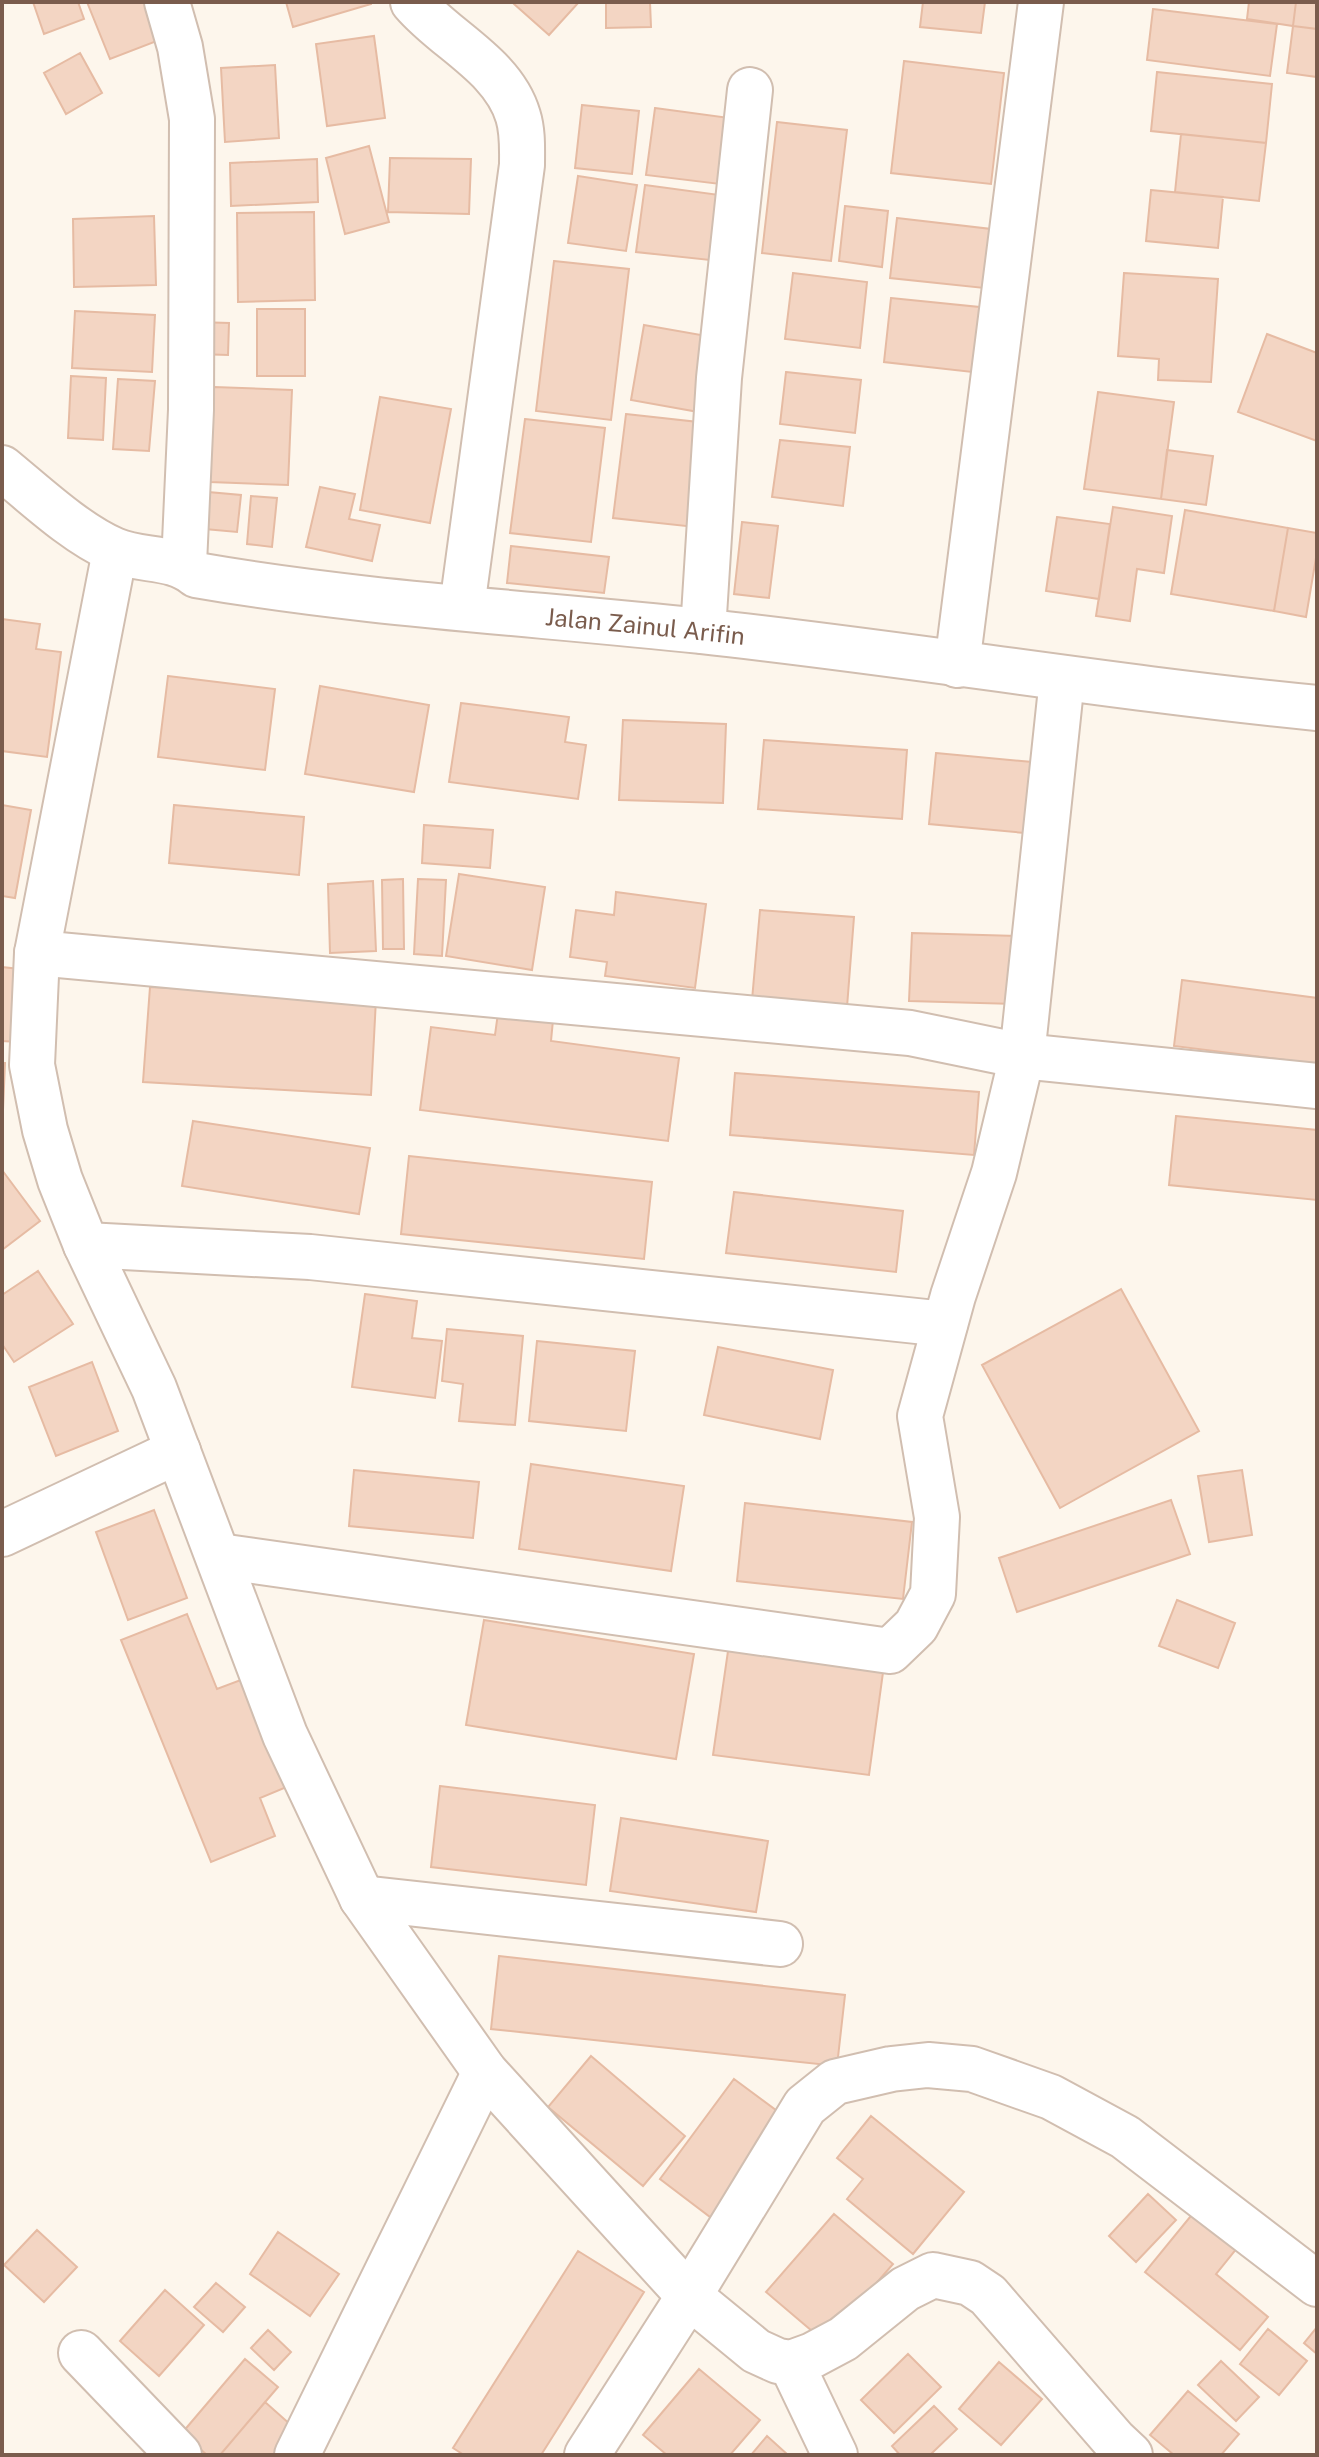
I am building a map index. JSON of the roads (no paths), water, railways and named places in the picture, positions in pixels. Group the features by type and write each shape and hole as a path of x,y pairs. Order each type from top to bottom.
{"street":[{"path":"167,2 180,47 192,119 191,410 184,564"},
{"path":"413,2 485,66 504,89 517,112 523,136 522,165 462,607"},
{"path":"957,665 1041,2"},
{"path":"703,631 719,378 750,90"},
{"name":"Jalan Zainul Arifin","path":"2,468 52,509 115,551 184,564 196,575 243,583 703,631 1062,679 1317,708"},
{"path":"115,551 37,953 32,1065 45,1130 60,1180 86,1245 154,1388 285,1735 362,1898 485,2072 689,2296 756,2351 791,2363 843,2339 905,2289 933,2275 970,2283 988,2295 1130,2455"},
{"path":"219,1556 890,1651 916,1626 933,1594 937,1517 920,1416 945,1324 994,1173 1022,1056 1062,679"},
{"path":"37,953 910,1033 1022,1056 1317,1086"},
{"path":"86,1245 310,1257 945,1324"},
{"path":"2,1534 178,1451"},
{"path":"362,1898 780,1944"},
{"path":"587,2455 805,2106 835,2082 891,2069 928,2065 972,2069 1051,2097 1125,2137 1317,2284"},
{"path":"297,2455 485,2072"},
{"path":"81,2353 179,2455"},
{"path":"791,2363 835,2455"}]}
